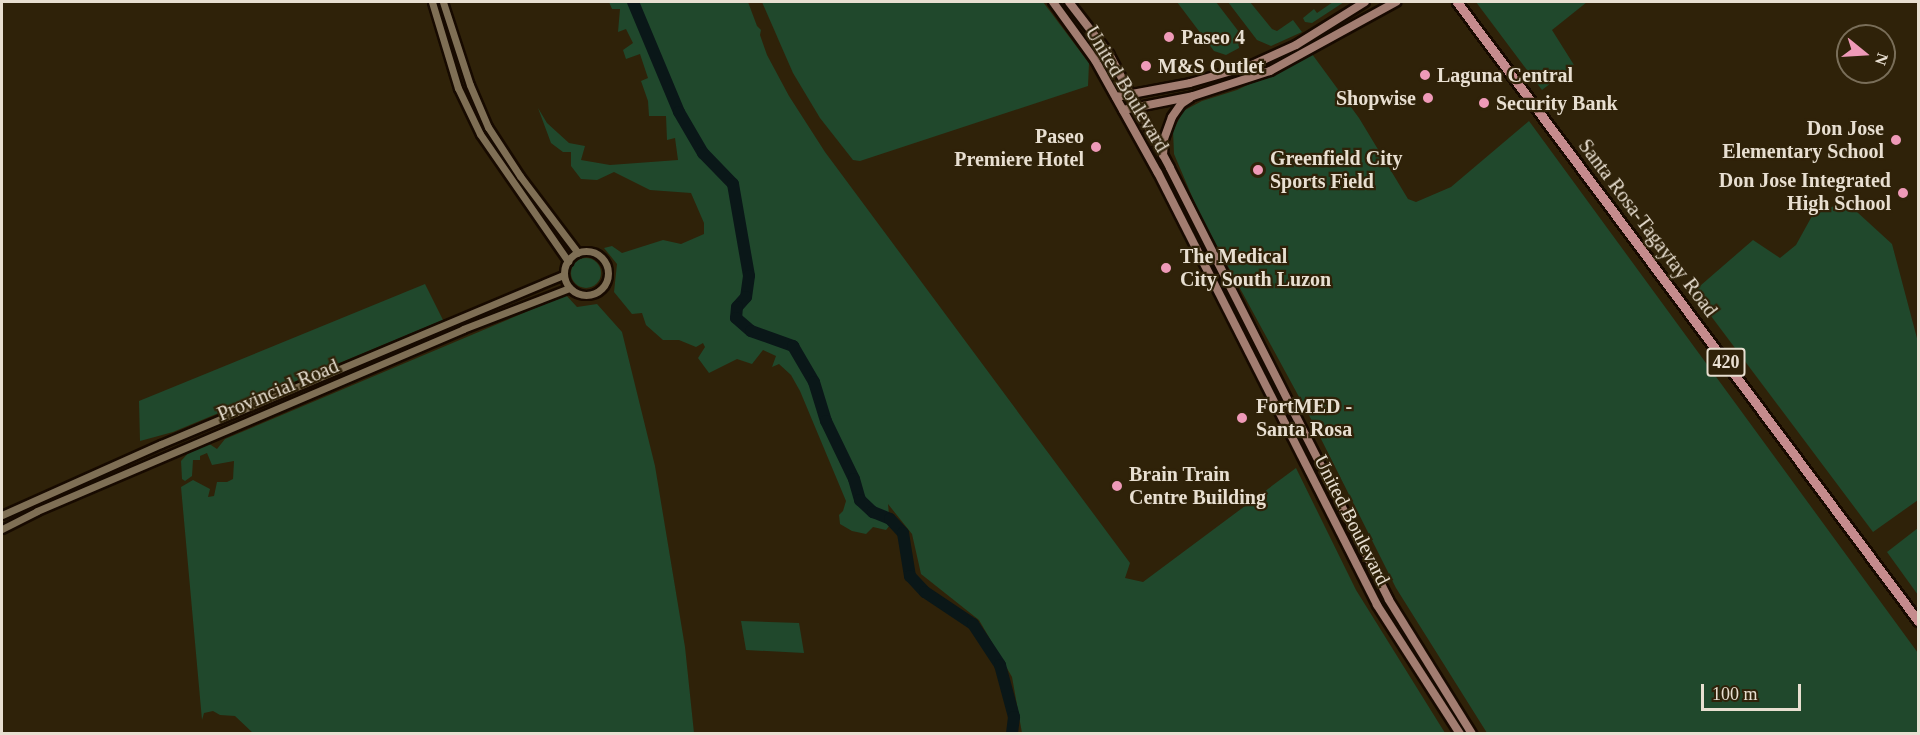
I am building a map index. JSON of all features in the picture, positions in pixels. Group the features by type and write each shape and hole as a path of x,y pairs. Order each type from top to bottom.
{"main road":[{"name":"United Boulevard","path":"1053,2 1095,60 1158,173 1377,605 1460,734"},
{"name":"United Boulevard","path":"1069,2 1109,54 1389,600 1472,734"},
{"path":"1116,97 1226,74 1296,45 1365,2"},
{"path":"1123,110 1193,96 1270,71 1396,2"},
{"name":"Santa Rosa-Tagaytay Road","path":"1457,2 1918,621"},
{"path":"1265,59 1270,71"},
{"path":"1163,156 1164,139 1172,117 1181,104 1193,96"}],"street":[{"path":"432,2 458,88 480,134 568,261"},
{"path":"443,2 470,85 488,127 519,176 578,253"},
{"path":"595,252 604,259 608,269 608,280 600,291 588,296 576,293 569,288 564,275 568,261 578,253 595,252"},
{"name":"Provincial Road","path":"2,515 246,408 564,275"},
{"name":"Provincial Road","path":"2,529 37,511 463,329 569,288"},
{"path":"246,408 251,420"}],"green space":[{"path":"609,2 748,2 757,26 761,30 760,35 767,55 789,96 825,152 1130,563 1125,578 1143,582 1296,468 1356,590 1445,733 1022,733 1012,677 979,620 921,574 912,534 888,504 890,525 886,530 873,527 866,534 852,531 840,524 839,515 846,501 800,391 791,375 779,364 772,367 776,356 763,350 752,364 737,359 709,373 698,358 705,347 703,343 696,347 679,340 663,340 646,325 642,313 632,314 614,292 617,264 604,248 612,246 622,253 663,240 681,244 704,234 704,223 691,193 650,190 614,172 597,180 581,179 571,166 571,152 563,152 551,143 538,108 547,123 569,143 585,146 581,160 610,165 678,160 675,138 667,140 666,116 649,116 648,101 641,81 648,78 640,54 626,59 623,50 633,43 626,29 618,32 620,9 612,9"},
{"path":"762,2 1043,2 1089,63 1088,86 860,161 853,160 820,118 793,73"},
{"path":"1177,2 1216,2 1239,32 1239,48 1226,55 1214,51"},
{"path":"1228,2 1250,2 1272,29 1277,31 1293,20 1302,32 1271,46 1257,40"},
{"path":"1333,2 1344,2 1312,23 1305,22 1303,18 1314,9 1317,13"},
{"path":"1476,2 1587,2 1552,30 1574,65 1542,90"},
{"path":"1312,54 1359,118 1408,199 1416,202 1451,187 1529,121 1918,653 1917,733 1487,733 1396,588 1311,419 1199,213 1174,154 1173,131 1183,111 1202,101 1237,90"},
{"path":"1845,201 1892,244 1918,342 1918,500 1873,532 1693,292 1753,240 1780,258 1796,245 1812,216"},
{"path":"586,258 592,259 600,267 600,279 592,287 586,288 580,287 572,279 571,273 572,267 580,259"},
{"path":"425,284 443,320 173,432 140,441 139,401"},
{"path":"566,295 577,307 597,304 622,332 655,466 685,647 694,733 254,734 235,716 220,715 213,711 204,713 202,720 181,487 193,480 210,489 208,497 214,496 217,482 227,482 233,479 234,461 212,465 207,453 200,456 200,460 193,460 192,476 185,481 182,479 181,461 191,450 208,443 217,449 225,439"},
{"path":"1918,528 1918,595 1887,552"},
{"path":"741,621 799,623 804,653 746,650"}],"waterway":[{"path":"633,2 679,112 703,153 733,184 749,276 746,297 737,307 736,318 751,331 793,346 814,382 826,421 854,479 860,500 873,512 890,519 903,533 910,576 925,592 973,624 1000,665 1014,717 1012,734"}],"place":[{"name":"Paseo 4","path":"1169,37"},
{"name":"M&S Outlet","path":"1146,66"},
{"name":"Laguna Central","path":"1425,75"},
{"name":"Shopwise","path":"1428,98"},
{"name":"Security Bank","path":"1484,103"},
{"name":"Don Jose Elementary School","path":"1896,140"},
{"name":"Paseo Premiere Hotel","path":"1096,147"},
{"name":"Greenfield City Sports Field","path":"1258,170"},
{"name":"Don Jose Integrated High School","path":"1903,193"},
{"name":"The Medical City South Luzon","path":"1166,268"},
{"name":"FortMED - Santa Rosa","path":"1242,418"},
{"name":"Brain Train Centre Building","path":"1117,486"}]}
